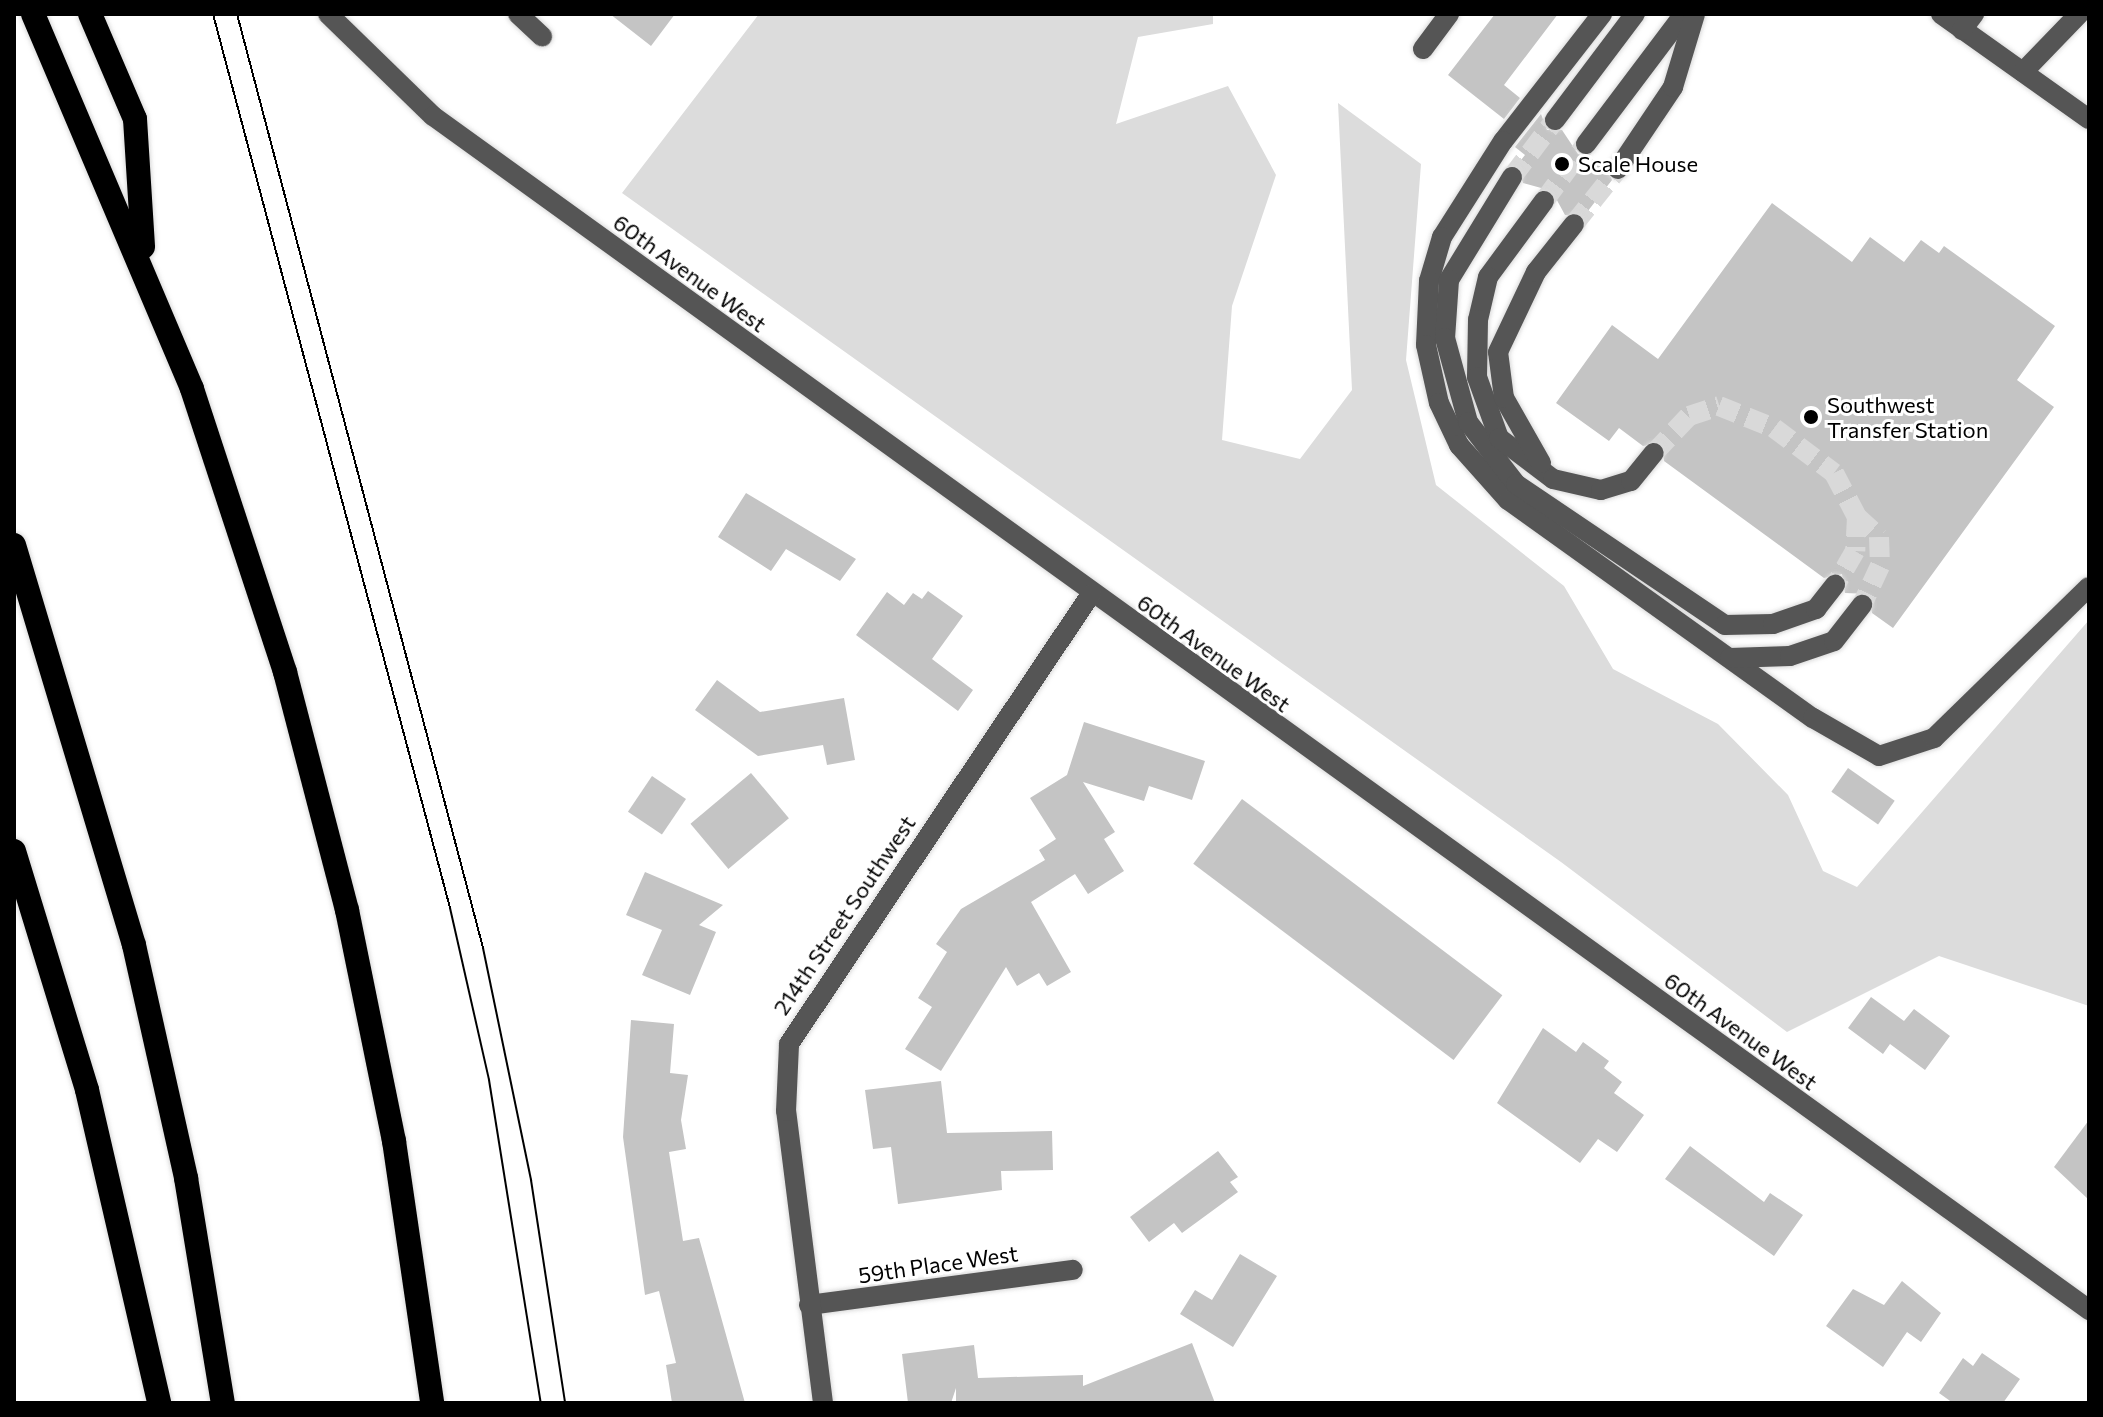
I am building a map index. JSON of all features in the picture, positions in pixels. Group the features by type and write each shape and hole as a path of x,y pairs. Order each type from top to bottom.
{"highway":[{"path":"33,14 144,266 285,672 347,910 394,1141 432,1403"},
{"path":"90,14 135,119 144,266"},
{"path":"14,545 134,945 186,1178 223,1403"},
{"path":"14,851 87,1090 159,1403"}],"street":[{"name":"60th Avenue West","path":"328,14 433,116 1091,594 2089,1310"},
{"path":"518,14 542,36"},
{"path":"1423,49 1449,14"},
{"path":"1602,14 1503,141 1442,237 1429,281 1426,345 1439,403 1459,445 1508,500 1730,658 1879,756 1934,738 2089,587"},
{"path":"1555,120 1635,14"},
{"path":"1586,144 1684,14"},
{"path":"1618,169 1673,87 1695,14"},
{"path":"1941,14 1968,22 2023,72 2089,119"},
{"path":"2023,72 2079,14"},
{"path":"1512,177 1449,280 1445,338 1468,422 1516,484 1725,625 1773,624 1816,609 1835,585"},
{"path":"1544,201 1488,277 1478,320 1477,377 1499,438 1553,479 1601,490 1631,481 1654,453"},
{"path":"1553,479 1504,398 1498,352 1536,272 1574,224"},
{"name":"214th Street Southwest","path":"823,1403 783,1087 795,1027 1091,594"},
{"path":"1730,658 1790,656 1834,641 1862,605"},
{"name":"59th Place West","path":"809,1305 1073,1270"}],"shaded area":[{"path":"759,14 1213,14 1213,24 1138,37 1116,124 1228,86 1276,175 1232,306 1222,440 1300,459 1352,390 1338,103 1421,164 1406,360 1436,485 1564,586 1613,669 1718,724 1788,795 1823,871 1857,887 2089,620 2089,1006 1939,956 1787,1032 1561,862 622,193"}],"building":[{"path":"610,14 675,14 651,46"},
{"path":"1495,14 1558,14 1504,85 1520,98 1504,119 1448,75"},
{"name":"Scale House","path":"1541,114 1547,130 1562,130 1578,154 1606,165 1612,180 1584,216 1565,215 1552,191 1523,183 1517,165 1525,155 1515,147"},
{"name":"Southwest Transfer Station","path":"1772,203 1852,262 1870,237 1904,262 1921,240 1939,253 1944,246 2055,326 2017,380 2054,407 1893,628 1872,613 1869,594 1845,593 1842,574 1824,578 1664,461 1662,443 1643,446 1619,428 1609,441 1556,403 1612,325 1658,359"},
{"path":"746,493 856,559 840,581 786,549 771,571 718,537"},
{"path":"928,591 963,616 932,659 973,690 958,711 856,635 887,592 904,605 913,593 922,599"},
{"path":"717,680 760,712 844,698 855,760 827,765 823,745 758,756 695,710"},
{"path":"1084,722 1205,761 1192,800 1149,786 1144,801 1083,782 1115,832 1104,839 1124,871 1088,894 1075,874 1031,902 1071,972 1047,986 1039,973 1017,986 1006,967 941,1071 905,1049 932,1007 918,998 947,952 936,944 961,909 1045,860 1039,850 1056,839 1030,798 1067,775"},
{"path":"1848,768 1895,801 1878,824 1831,792"},
{"path":"751,773 789,818 728,869 690,824"},
{"path":"652,776 686,799 662,835 628,812"},
{"path":"1242,799 1502,995 1454,1060 1193,864"},
{"path":"645,872 723,905 699,925 716,932 690,995 642,975 662,930 626,915"},
{"path":"1871,997 1904,1021 1914,1009 1950,1036 1925,1070 1890,1044 1883,1054 1848,1028"},
{"path":"631,1020 674,1024 670,1073 688,1075 681,1120 686,1149 669,1152 683,1241 699,1238 745,1403 672,1403 666,1365 676,1363 659,1291 645,1295 623,1137"},
{"path":"1543,1028 1576,1052 1583,1042 1609,1061 1604,1068 1622,1082 1614,1093 1644,1115 1617,1152 1598,1139 1580,1163 1497,1103"},
{"path":"941,1081 947,1133 1052,1131 1053,1170 1001,1171 1002,1190 898,1204 891,1147 873,1149 865,1090"},
{"path":"2089,1120 2089,1200 2054,1167"},
{"path":"1690,1146 1764,1202 1770,1193 1803,1215 1774,1256 1665,1179"},
{"path":"1218,1151 1238,1177 1230,1182 1238,1192 1182,1233 1174,1223 1149,1242 1130,1217"},
{"path":"1240,1254 1277,1276 1233,1347 1180,1314 1195,1290 1212,1300"},
{"path":"1902,1281 1941,1313 1921,1342 1907,1332 1883,1367 1826,1326 1853,1289 1884,1305"},
{"path":"1192,1343 1215,1403 956,1403 956,1388 951,1403 908,1403 902,1354 974,1345 978,1378 1083,1375 1083,1386"},
{"path":"1982,1353 2020,1379 2003,1403 1953,1403 1939,1393 1963,1358 1973,1366"}],"tunnel":[{"path":"1512,177 1555,120"},
{"path":"1544,201 1586,144"},
{"path":"1574,224 1618,169"},
{"path":"1654,453 1689,416 1719,406 1774,428 1834,473 1857,517 1855,551 1835,585"},
{"path":"1857,517 1879,537 1880,566 1862,605"}],"tram line":[{"path":"213,14 450,908 489,1080 541,1403"},
{"path":"237,14 483,948 531,1180 565,1403"}],"place":[{"name":"Scale House","path":"1562,164"},
{"name":"Southwest Transfer Station","path":"1811,417"}]}
